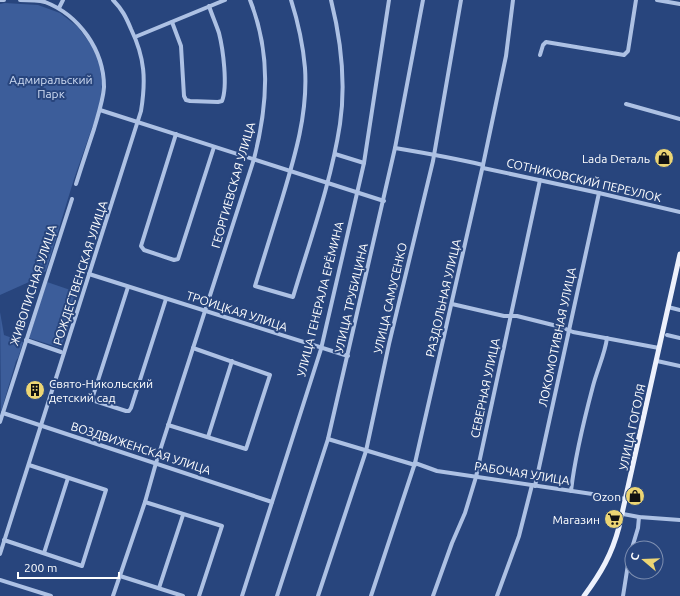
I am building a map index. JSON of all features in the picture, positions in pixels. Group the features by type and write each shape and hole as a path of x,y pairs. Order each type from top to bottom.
{"main road":[{"name":"УЛИЦА ГОГОЛЯ","path":"584,596 602,570 610,555 623,514 680,254"}],"street":[{"path":"20,0 43,2 58,8 78,24 92,41 99,58 104,88 100,110 76,184"},
{"path":"58,8 63,0"},
{"name":"РОЖДЕСТВЕНСКАЯ УЛИЦА","path":"0,554 138,122 144,97 144,67 141,52 122,8 113,0"},
{"path":"135,37 225,0"},
{"name":"ГЕОРГИЕВСКАЯ УЛИЦА","path":"113,596 254,159 264,112 266,94 265,70 260,31 250,0"},
{"path":"291,0 300,34 305,68 303,117 298,146 291,171 255,286 293,297 328,182 335,154 340,122 343,82 340,46 331,1 337,0"},
{"name":"УЛИЦА ГЕНЕРАЛА ЕРЁМИНА","path":"242,596 321,349 364,163 389,0"},
{"name":"УЛИЦА ТРУБИЦИНА","path":"277,596 328,439 384,201 423,0"},
{"name":"УЛИЦА САМУСЕНКО","path":"318,596 366,451 389,344 434,155 461,0"},
{"name":"РАЗДОЛЬНАЯ УЛИЦА","path":"371,596 415,464 483,166 506,56 513,0"},
{"path":"540,55 543,45 546,42 624,55 628,51 636,0"},
{"path":"657,0 680,4"},
{"path":"172,22 181,46 184,96 186,100 222,101 224,96 225,74 222,52 219,33 209,6"},
{"path":"626,104 680,119"},
{"path":"100,110 384,201"},
{"path":"176,134 141,246 144,250 174,260 178,259 214,146"},
{"name":"СОТНИКОВСКИЙ ПЕРЕУЛОК","path":"395,148 462,159 483,166 540,180 680,212"},
{"path":"335,154 364,163"},
{"name":"СЕВЕРНАЯ УЛИЦА","path":"432,596 465,513 476,477 540,180"},
{"name":"ЛОКОМОТИВНАЯ УЛИЦА","path":"497,596 519,536 534,485 599,193"},
{"name":"ЖИВОПИСНАЯ УЛИЦА","path":"0,422 72,199"},
{"name":"ТРОИЦКАЯ УЛИЦА","path":"89,274 321,349 348,356"},
{"path":"128,287 93,396 95,401 129,411 166,299"},
{"path":"452,304 511,317 517,316 568,330 659,348"},
{"path":"668,307 680,310"},
{"path":"667,335 680,338"},
{"path":"571,491 573,473 584,425 607,338"},
{"path":"26,340 61,352"},
{"path":"168,425 246,449 270,375 193,348"},
{"path":"656,361 680,366"},
{"path":"208,437 232,362"},
{"name":"ВОЗДВИЖЕНСКАЯ УЛИЦА","path":"3,413 272,502"},
{"name":"РАБОЧАЯ УЛИЦА","path":"328,439 437,471 626,499"},
{"path":"4,540 82,566 106,490 29,465"},
{"path":"44,553 68,478"},
{"path":"144,502 222,526 199,596"},
{"path":"159,588 184,514"},
{"path":"623,514 639,517 680,520"},
{"path":"623,596 629,558 638,528 639,517"},
{"path":"120,576 183,596"},
{"path":"0,580 51,596"}],"green space":[{"name":"Адмиральский Парк","path":"0,4 38,5 60,13 78,27 92,46 99,61 102,84 99,108 74,179 46,271 31,279 29,282 0,295"},
{"path":"47,282 79,293 61,348 29,338"},
{"path":"0,312 4,335 23,342 1,412"}],"place":[{"name":"Lada Dеталь","path":"664,158"},
{"name":"Свято-Никольский детский сад","path":"35,390"},
{"name":"Ozon","path":"635,496"},
{"name":"Магазин","path":"614,519"}]}
